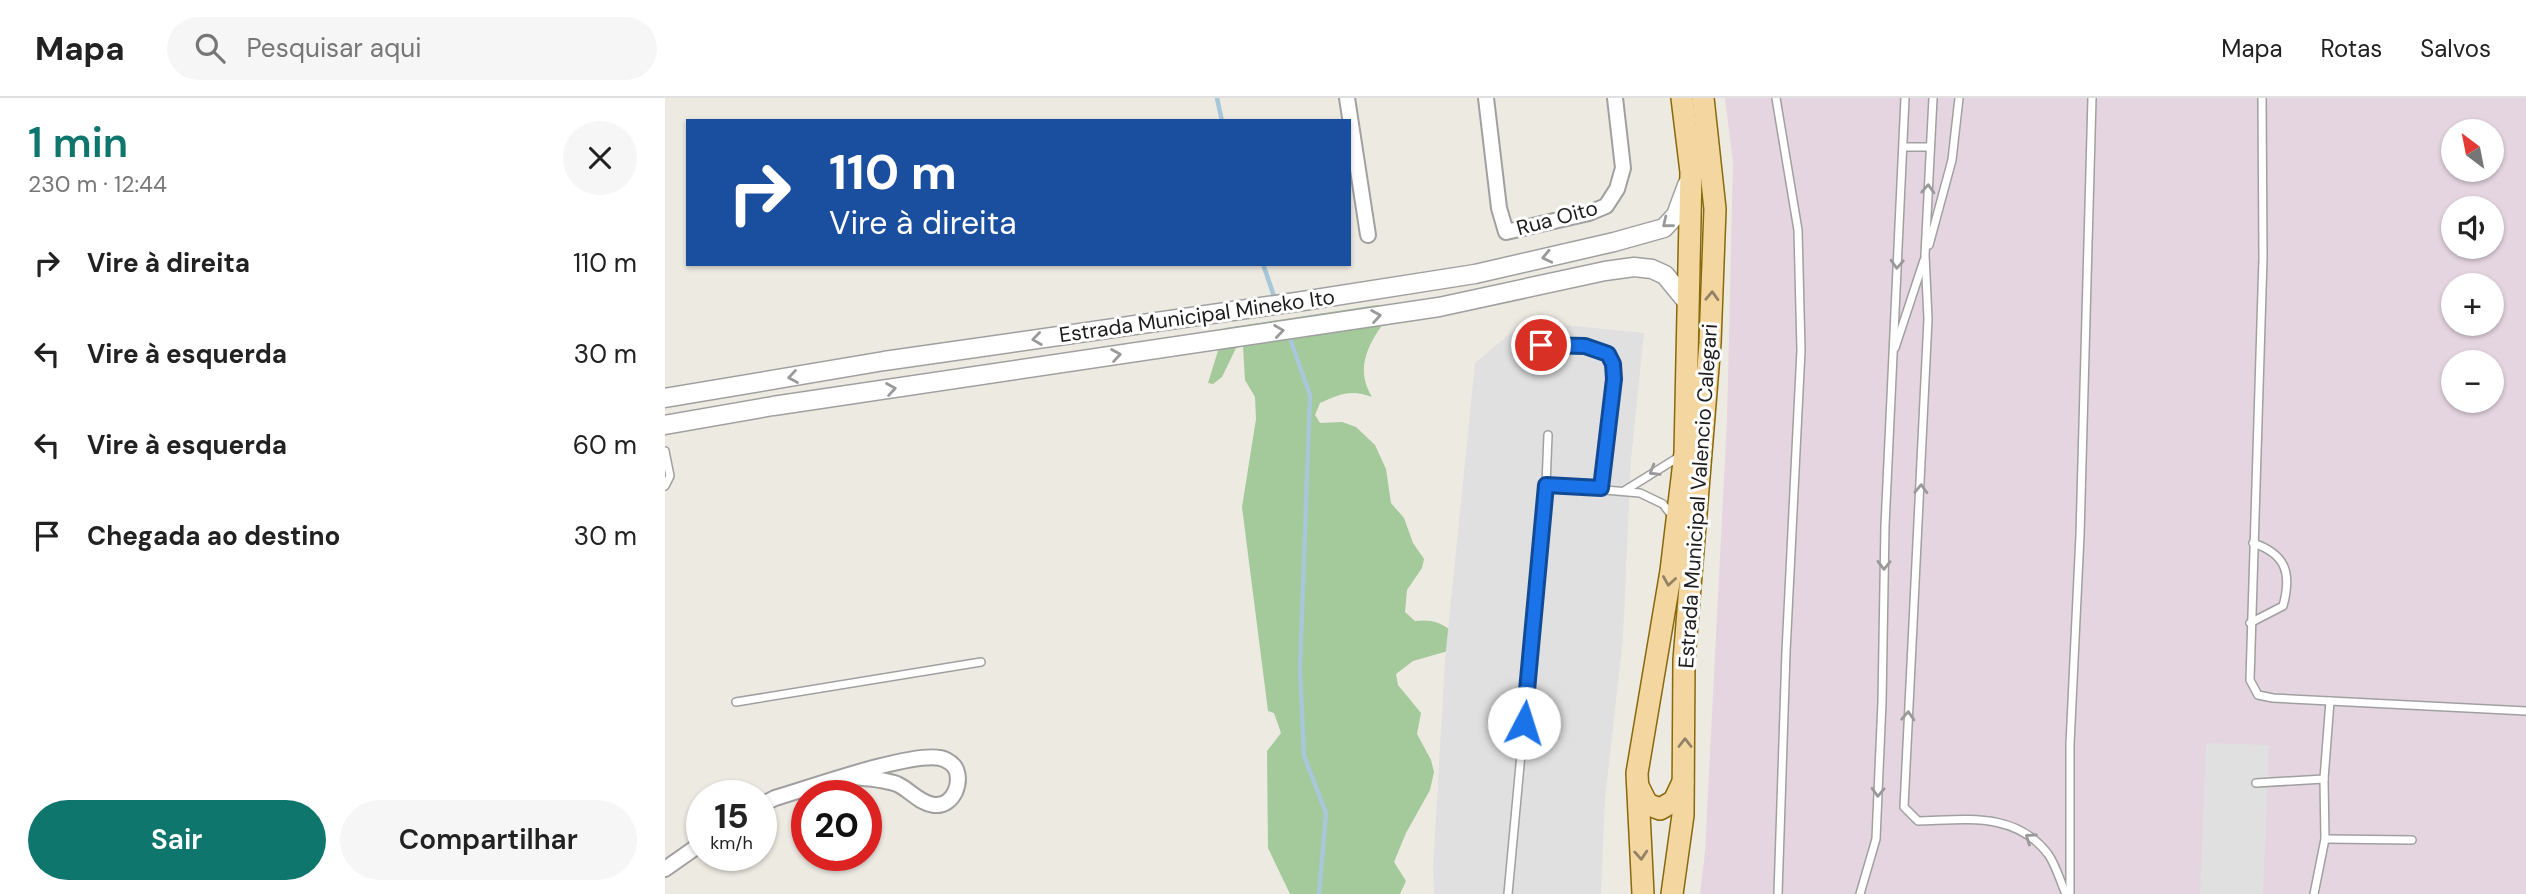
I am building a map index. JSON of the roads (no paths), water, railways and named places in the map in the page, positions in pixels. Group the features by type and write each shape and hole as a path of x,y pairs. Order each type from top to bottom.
{"main road":[{"name":"Estrada Municipal Valencio Calegari","path":"1643,894 1637,773 1677,522 1685,453 1691,172 1682,98"},
{"name":"Estrada Municipal Valencio Calegari","path":"1672,894 1682,836 1685,776 1684,660 1710,343 1715,209 1703,98"},
{"path":"1637,773 1641,795 1647,804 1655,809 1665,808 1674,801 1685,776"}],"street":[{"path":"1347,98 1350,119"},
{"name":"Rua Oito","path":"1486,98 1499,208 1506,232 1589,213 1606,206 1617,189 1623,168 1615,98"},
{"path":"1351,124 1368,235"},
{"name":"Estrada Municipal Mineko Ito","path":"665,398 826,371 1475,274 1664,228 1676,215 1691,172"},
{"name":"Estrada Municipal Mineko Ito","path":"665,425 1439,307 1634,267 1651,269 1665,275 1688,303"},
{"path":"823,399 839,388 835,376 826,371"},
{"path":"777,797 900,761 939,758 951,762 959,784 950,798 942,804 934,805 915,797 900,785 884,780 849,777"},
{"path":"665,869 686,854"}],"lane":[{"path":"1776,98 1798,230 1801,349 1786,652 1778,894"},
{"path":"1860,894 1876,839 1891,359 1905,98"},
{"path":"1933,98 1925,255 1928,320 1904,807 1917,821 1991,819 2032,836 2050,857 2068,894"},
{"path":"1891,359 1933,232 1952,160 1959,98"},
{"path":"2068,894 2070,744 2080,535 2092,98"},
{"path":"2262,98 2263,258 2249,680 2258,695 2273,698 2526,711"},
{"path":"1904,147 1930,147"},
{"path":"1541,345 1585,346 1608,354 1613,364 1614,379 1601,488"},
{"path":"1508,894 1546,485 1548,435"},
{"path":"665,450 670,476 665,486"},
{"path":"1624,491 1685,453"},
{"path":"1546,485 1640,493 1663,504 1677,522"},
{"path":"2251,623 2283,606 2287,573 2282,560 2272,549 2253,543"},
{"path":"736,702 981,662"},
{"path":"2314,894 2325,839 2324,779 2330,701"},
{"path":"2256,783 2324,779"},
{"path":"2325,839 2412,840"}],"waterway":[{"path":"1217,98 1222,119"},
{"path":"1264,266 1276,302"},
{"path":"1288,333 1310,395 1300,668 1304,756 1326,813 1319,894"}]}
